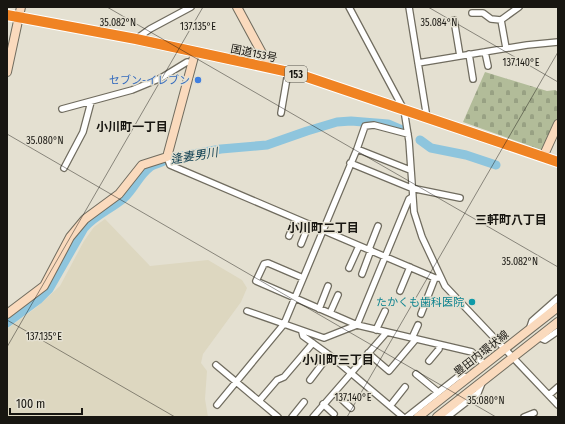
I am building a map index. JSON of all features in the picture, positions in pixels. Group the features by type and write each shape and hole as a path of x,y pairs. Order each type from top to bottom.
{"highway":[{"name":"国道153号","path":"7,15 136,39 194,58 270,68 288,72 558,162"}],"street":[{"path":"7,72 21,7"},
{"path":"136,39 150,29 191,7"},
{"path":"237,7 270,68"},
{"path":"349,7 404,110 408,134 412,197 416,220 438,278 448,291 558,405"},
{"path":"409,7 428,118"},
{"path":"472,13 483,13 491,18 501,20 519,7"},
{"path":"454,20 460,56"},
{"path":"501,20 506,48"},
{"path":"418,63 506,48 558,42"},
{"path":"485,52 488,66"},
{"path":"469,54 473,79"},
{"path":"62,109 132,90 162,78 194,58"},
{"path":"168,161 194,58"},
{"path":"281,113 288,72"},
{"path":"64,168 83,132 91,102"},
{"path":"543,157 558,124"},
{"path":"217,405 284,324 365,126 374,125 408,134"},
{"path":"356,149 410,170"},
{"path":"7,314 44,286 70,237 85,219 118,194 142,165 168,161 296,219 438,278"},
{"path":"350,163 412,188 460,198"},
{"path":"247,311 302,332 324,338 357,325 409,199 412,197"},
{"path":"289,236 296,219"},
{"path":"301,244 309,224"},
{"path":"362,274 378,226"},
{"path":"349,268 359,246"},
{"path":"303,278 268,263 264,264 256,281 294,299 319,308 357,325 472,352 485,364"},
{"path":"400,291 410,267"},
{"path":"421,314 438,278"},
{"path":"319,308 328,286"},
{"path":"330,313 338,295"},
{"path":"529,330 532,322 558,298"},
{"name":"豊田内環状線","path":"418,417 558,307"},
{"path":"376,330 384,311"},
{"name":"豊田内環状線","path":"437,417 558,322"},
{"path":"368,353 389,371 414,339 418,325"},
{"path":"538,337 545,340 558,330"},
{"path":"302,332 303,336 351,373 403,417"},
{"path":"313,417 335,394 386,333"},
{"path":"259,401 277,380 284,377 313,343"},
{"path":"429,361 439,349 439,344"},
{"path":"310,380 329,356"},
{"path":"216,365 278,417"},
{"path":"416,374 438,392"},
{"path":"407,417 459,376 468,377"},
{"path":"447,417 478,393 483,381"},
{"path":"390,406 406,387"},
{"path":"549,395 558,388"},
{"path":"335,394 351,408"},
{"path":"292,417 304,402"},
{"path":"324,404 334,414"},
{"path":"524,417 534,413"}],"shaded area":[{"path":"105,219 150,266 208,260 242,280 247,288 241,302 203,354 201,363 207,371 205,399 208,417 7,417 7,329 37,307 60,286 84,241 94,227"}],"green space":[{"path":"485,72 547,91 555,90 558,92 558,118 544,151 463,122"}],"waterway":[{"name":"逢妻男川","path":"7,323 38,300 49,289 88,223 124,198 146,170 166,159 221,149 267,145 337,122 351,121 388,124 402,130"},
{"name":"逢妻男川","path":"420,140 431,148 466,155 496,165"}],"place":[{"name":"セブン-イレブン","path":"198,80"},
{"name":"たかくも歯科医院","path":"472,302"}],"district":[{"name":"小川町一丁目","path":"132,127"},
{"name":"三軒町八丁目","path":"511,220"},
{"name":"小川町二丁目","path":"323,228"},
{"name":"小川町三丁目","path":"338,360"}]}
